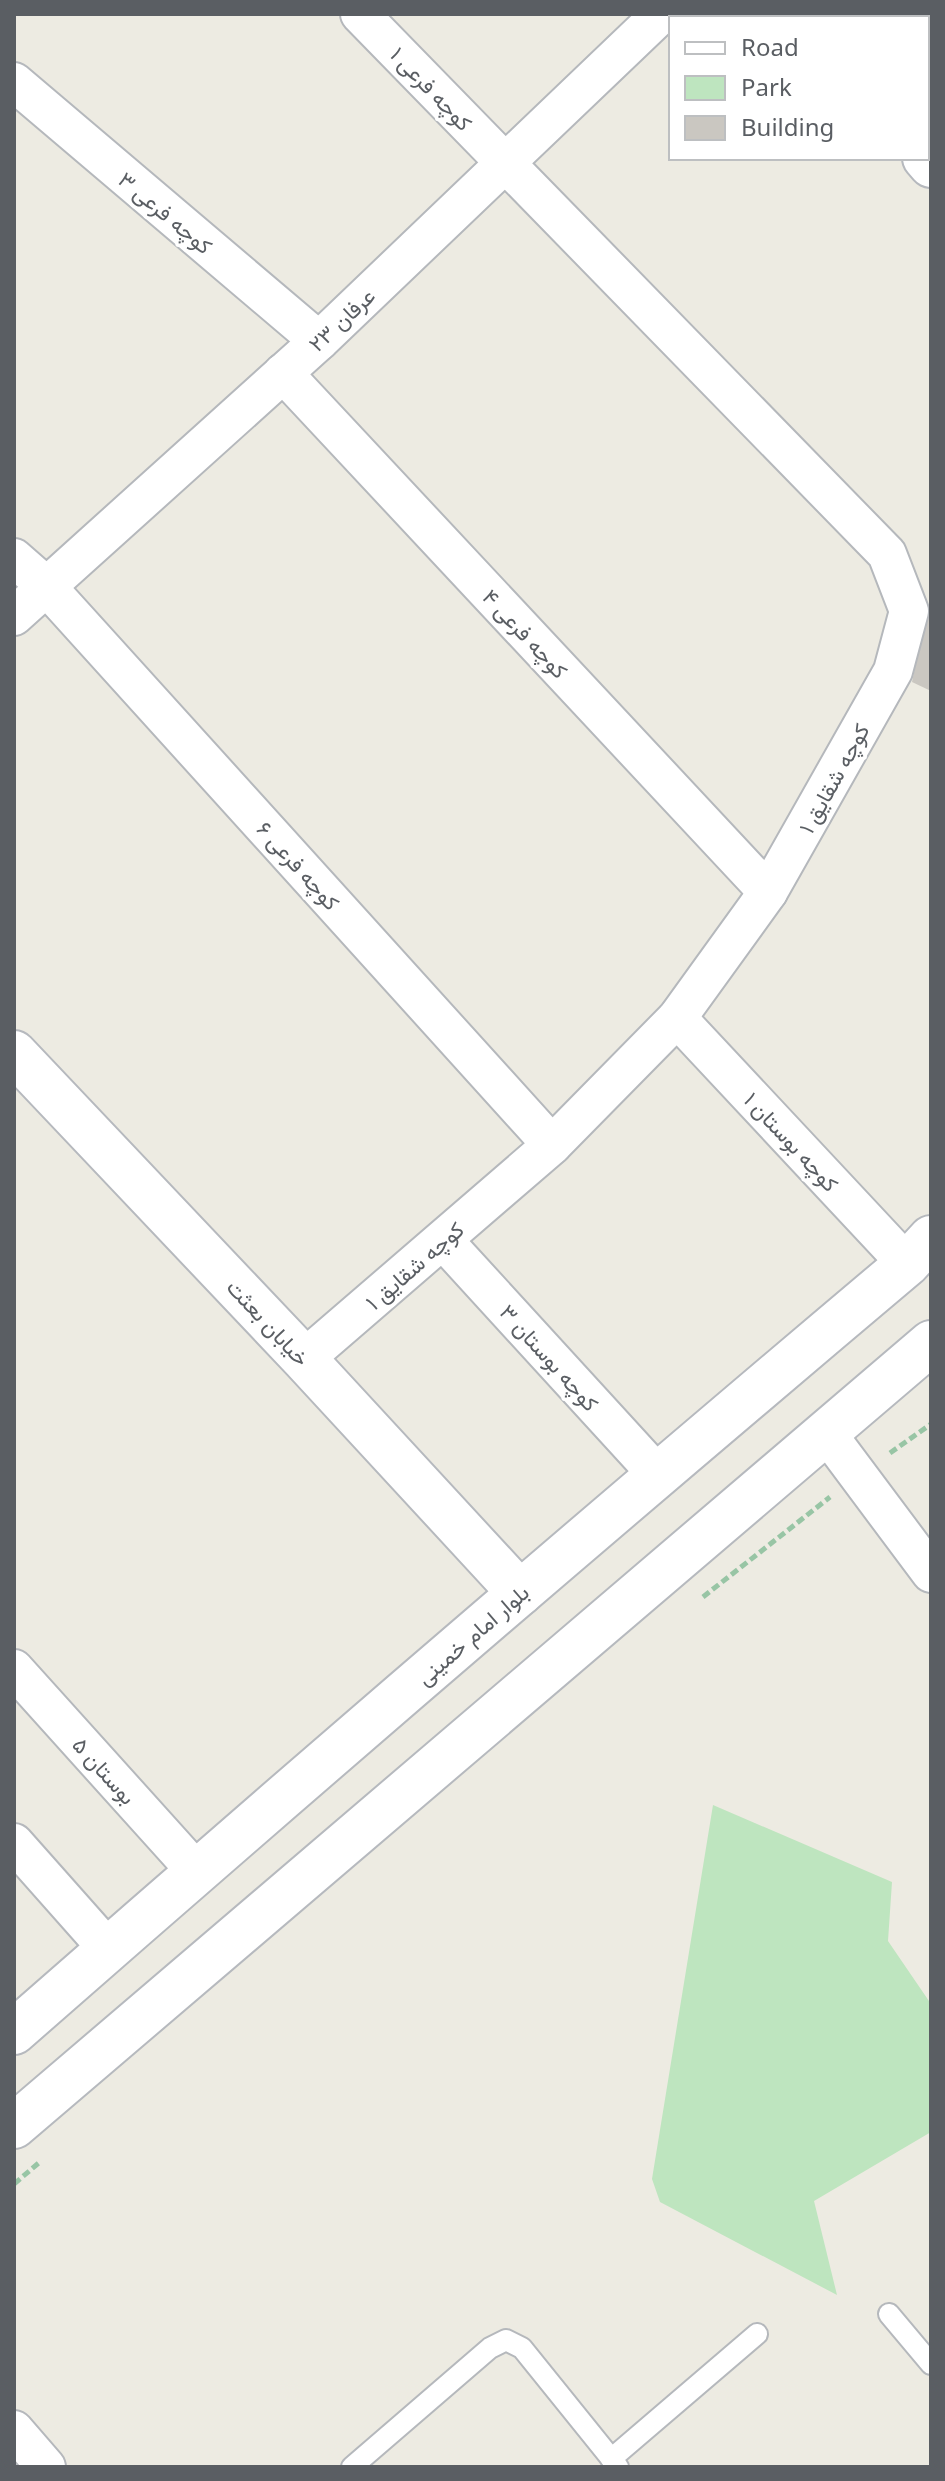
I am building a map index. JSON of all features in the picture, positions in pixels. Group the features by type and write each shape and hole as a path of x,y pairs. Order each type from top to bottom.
{"street":[{"name":"کوچه فرعی ۱","path":"360,14 505,163"},
{"name":"عرفان ۲۳","path":"14,616 319,341 661,14"},
{"name":"کوچه فرعی ۳","path":"14,82 319,341"},
{"name":"کوچه شقایق ۱","path":"304,1359 552,1145 677,1018 768,892 893,671 909,611 887,554 505,163"},
{"name":"کوچه فرعی ۴","path":"283,373 768,892"},
{"name":"کوچه فرعی ۶","path":"14,558 46,586 552,1145"},
{"name":"کوچه بوستان ۱","path":"677,1018 919,1251"},
{"name":"خیابان بعثت","path":"14,1053 520,1593"},
{"name":"کوچه بوستان ۳","path":"443,1240 657,1474"},
{"name":"بلوار امام خمینی","path":"14,2032 196,1871 919,1251"},
{"path":"14,2126 931,1343"},
{"path":"825,1431 931,1573"},
{"name":"بوستان ۵","path":"14,1669 196,1871"},
{"path":"14,1843 108,1949"},
{"path":"14,2430 46,2467"}],"lane":[{"path":"889,2314 931,2364"},
{"path":"352,2467 490,2348 506,2340 522,2348 615,2463 757,2334"}],"green space":[{"path":"713,1805 892,1882 888,1941 931,2004 931,2132 814,2201 837,2295 660,2202 652,2179"}],"building":[{"path":"926,614 931,616 931,691 912,682"}]}
